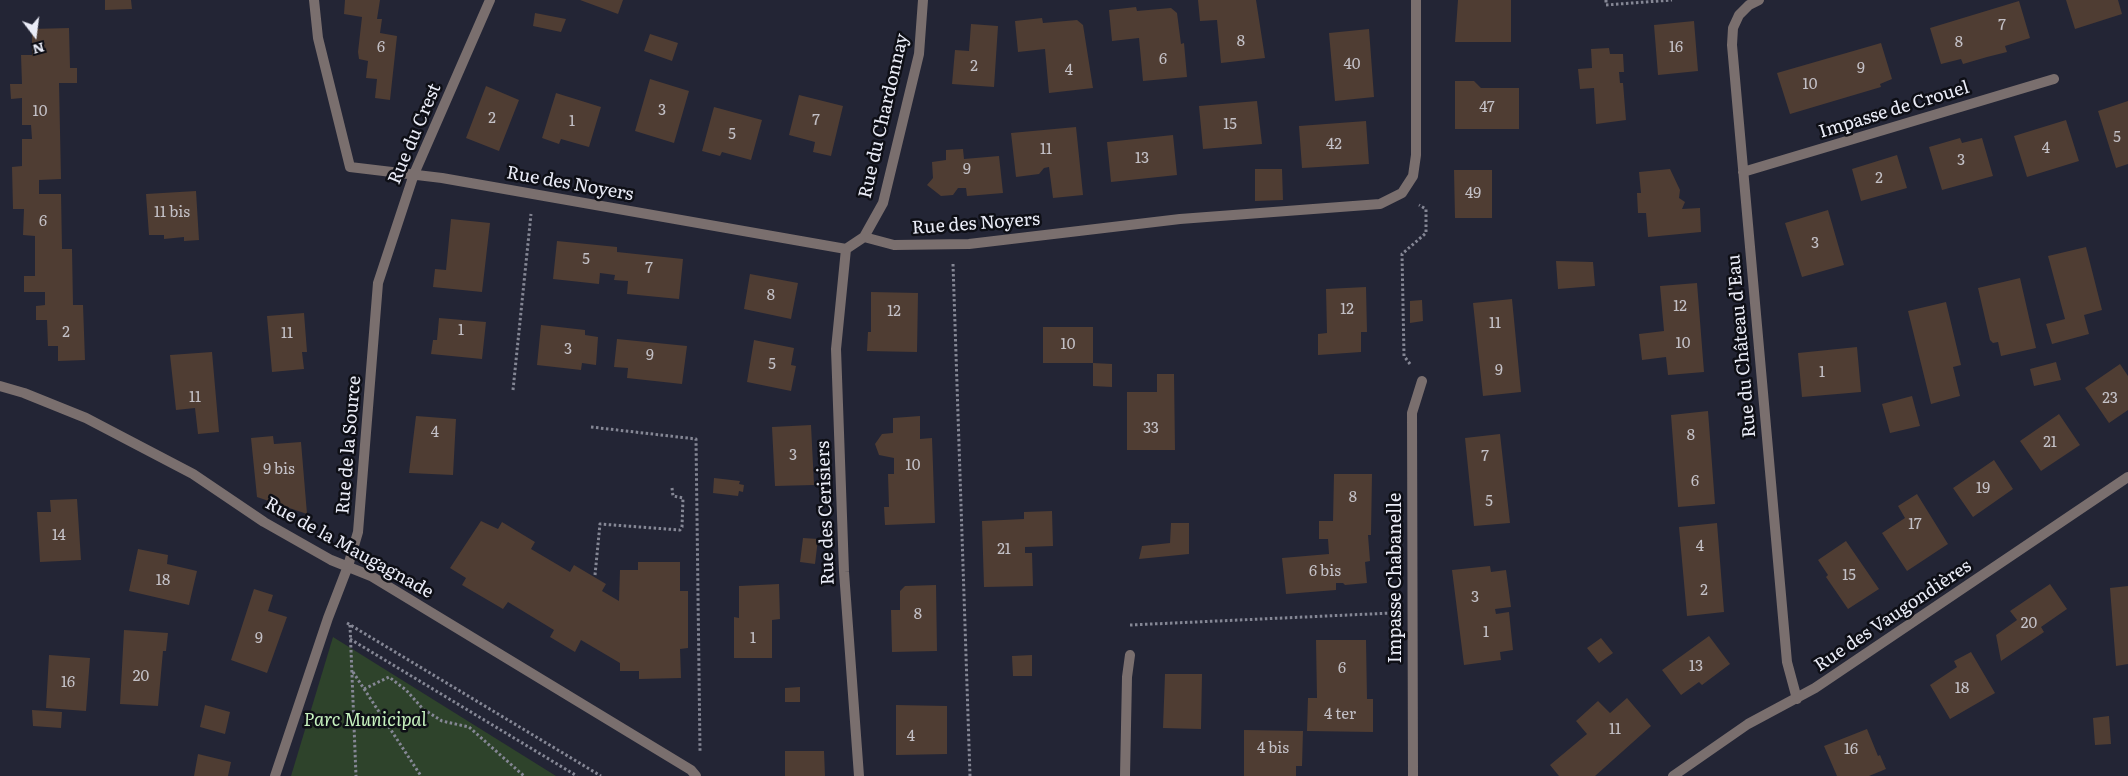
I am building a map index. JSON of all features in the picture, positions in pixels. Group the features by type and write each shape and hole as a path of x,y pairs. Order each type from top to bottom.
{"street":[{"name":"Rue des Noyers","path":"314,0 318,38 350,167 414,174 846,249"},
{"name":"Rue du Crest","path":"378,283 414,174 490,0"},
{"name":"Rue du Chardonnay","path":"864,237 883,203 919,54 923,0"},
{"path":"1402,193 1412,176 1416,155 1416,0"},
{"name":"Rue du Château d'Eau","path":"1759,0 1749,5 1739,15 1733,28 1732,45 1787,662 1797,699"},
{"name":"Impasse de Crouel","path":"1743,172 2054,80"},
{"name":"Rue des Noyers","path":"864,237 894,245 969,244 1180,219 1380,204 1402,193"},
{"path":"846,249 864,237"},
{"name":"Rue des Cerisiers","path":"846,249 836,349 844,572 859,776"},
{"name":"Rue de la Source","path":"275,776 358,532 378,283"},
{"name":"Impasse Chabanelle","path":"1413,776 1412,413 1422,381"},
{"name":"Rue de la Maugagnade","path":"0,386 86,418 176,465 264,522 330,560 371,576 693,773"},
{"name":"Rue des Vaugondières","path":"1673,776 1748,724 1797,699 1882,644 2128,477"},
{"path":"1125,776 1127,677 1130,655"}],"path":[{"path":"1606,0 1606,5 1672,0"},
{"path":"1402,193 1426,209 1426,233 1402,254 1404,356 1422,381"},
{"path":"513,390 531,222 532,194"},
{"path":"950,244 955,272 955,344 970,776"},
{"path":"591,426 696,439 700,749 693,773"},
{"path":"595,575 600,524 680,530 682,527 683,498 673,496 672,488"},
{"path":"1130,625 1412,612"},
{"path":"356,776 350,624 601,776"},
{"path":"350,639 577,776"},
{"path":"352,671 421,776"},
{"path":"364,689 389,677 406,690 423,709 442,721 469,727 524,776"}],"green space":[{"name":"Parc Municipal","path":"333,637 556,776 291,776"}],"building":[{"path":"105,0 131,0 132,9 105,10"},
{"path":"345,0 380,0 377,19 382,19 380,33 397,36 390,100 375,98 377,79 366,78 368,61 359,59 358,52 362,17 344,14"},
{"path":"580,0 623,0 618,14"},
{"path":"1198,0 1256,0 1265,58 1221,63 1217,20 1200,21"},
{"path":"1458,0 1511,0 1511,42 1455,42"},
{"path":"2066,0 2118,0 2122,14 2075,29"},
{"path":"2019,1 2030,38 2005,46 2007,52 1963,64 1961,59 1941,64 1930,28"},
{"path":"1136,7 1137,11 1171,8 1177,13 1181,44 1184,43 1187,77 1143,81 1139,38 1112,41 1109,10"},
{"path":"535,13 566,19 561,32 533,26"},
{"path":"1042,18 1043,23 1077,20 1083,25 1093,88 1049,93 1045,49 1018,52 1015,21"},
{"path":"1694,21 1698,71 1658,75 1654,25"},
{"path":"971,24 998,26 994,87 952,84 955,50 969,51"},
{"path":"69,28 70,68 77,68 77,83 59,83 61,179 39,180 39,194 61,194 62,249 72,249 73,305 83,305 85,360 58,361 58,346 48,346 47,320 36,320 36,306 45,305 45,292 24,292 24,276 35,276 35,236 23,235 24,209 13,209 12,167 22,166 22,139 32,139 31,125 22,125 22,98 11,99 10,84 22,84 21,55 32,55 32,29"},
{"path":"1369,29 1374,97 1335,101 1329,33"},
{"path":"650,34 678,43 672,61 644,51"},
{"path":"1881,43 1892,79 1880,84 1881,87 1790,114 1777,73"},
{"path":"1609,48 1610,54 1623,54 1624,72 1619,72 1620,83 1623,83 1626,120 1596,124 1594,88 1580,89 1578,69 1592,68 1591,49"},
{"path":"650,79 689,91 674,143 635,131"},
{"path":"1455,81 1474,81 1481,88 1519,88 1519,129 1455,129"},
{"path":"486,86 519,100 499,151 466,138"},
{"path":"556,93 601,107 589,147 561,139 559,144 542,138"},
{"path":"799,95 843,106 831,156 813,152 815,142 789,135"},
{"path":"1257,101 1262,144 1203,149 1199,106"},
{"path":"2128,101 2128,164 2116,168 2098,111"},
{"path":"714,107 762,120 751,160 722,152 720,156 702,151"},
{"path":"2066,120 2079,161 2027,177 2014,136"},
{"path":"1366,121 1369,164 1302,168 1299,126"},
{"path":"1076,127 1083,195 1053,198 1049,167 1044,168 1039,174 1016,177 1011,133"},
{"path":"1173,135 1177,175 1111,182 1107,142"},
{"path":"1960,138 1962,143 1982,138 1993,176 1942,190 1929,147"},
{"path":"963,149 964,159 999,156 1003,193 967,196 966,188 958,188 953,195 941,196 927,185 933,178 932,162 946,160 946,150"},
{"path":"1897,155 1907,188 1861,201 1852,169"},
{"path":"1255,169 1282,169 1283,200 1255,201"},
{"path":"1670,169 1680,190 1679,198 1685,202 1682,209 1700,208 1701,232 1648,237 1646,213 1638,213 1637,193 1641,193 1639,172"},
{"path":"1454,170 1492,170 1492,218 1455,218"},
{"path":"196,191 199,240 184,241 184,237 164,239 164,235 149,235 146,194"},
{"path":"1828,210 1844,265 1802,277 1785,223"},
{"path":"451,219 490,223 482,292 433,287 435,269 446,270"},
{"path":"557,241 617,247 617,252 683,259 679,299 627,294 628,281 614,280 615,275 600,273 599,284 553,279"},
{"path":"2086,247 2102,310 2084,315 2089,334 2052,344 2046,324 2065,319 2048,256"},
{"path":"1556,261 1593,262 1595,286 1558,289"},
{"path":"750,274 798,283 791,319 744,309"},
{"path":"2020,278 2036,348 2001,356 1998,342 1993,343 1990,340 1978,288"},
{"path":"1697,283 1704,372 1668,375 1666,357 1642,360 1639,334 1664,331 1660,286"},
{"path":"1366,287 1367,332 1361,332 1361,352 1318,355 1318,334 1327,333 1326,289"},
{"path":"871,292 918,293 917,352 867,351 868,332 871,332"},
{"path":"1512,299 1521,392 1483,396 1473,303"},
{"path":"1422,300 1423,321 1410,323 1410,301"},
{"path":"1946,302 1961,365 1953,367 1960,396 1931,404 1908,311"},
{"path":"304,313 307,352 302,352 304,369 272,372 267,316"},
{"path":"439,318 486,322 482,359 431,354 433,340 437,340"},
{"path":"541,325 585,330 585,335 598,337 596,365 582,363 581,370 537,365"},
{"path":"1043,327 1093,327 1093,363 1043,363"},
{"path":"617,339 687,346 682,384 627,378 628,368 614,367"},
{"path":"754,340 794,348 791,365 796,366 791,391 747,382"},
{"path":"1857,347 1861,392 1802,397 1798,353"},
{"path":"212,352 219,432 198,434 195,408 176,410 170,355"},
{"path":"2056,362 2061,380 2034,386 2030,369"},
{"path":"1093,363 1112,364 1112,387 1093,386"},
{"path":"2120,364 2128,376 2128,410 2109,423 2085,388"},
{"path":"1157,374 1174,374 1175,450 1127,450 1127,392 1157,392"},
{"path":"1912,396 1920,426 1890,433 1882,404"},
{"path":"1708,411 1715,504 1678,507 1671,415"},
{"path":"2059,414 2080,445 2041,471 2020,441"},
{"path":"416,416 456,419 453,475 409,473"},
{"path":"920,416 920,439 932,438 935,523 885,525 884,507 889,507 888,474 894,474 894,458 879,455 875,444 882,434 893,433 893,418"},
{"path":"811,425 814,485 775,486 772,427"},
{"path":"1500,434 1510,523 1474,526 1465,438"},
{"path":"273,436 274,444 301,442 307,514 257,497 251,438"},
{"path":"1994,460 2013,489 1973,517 1953,488"},
{"path":"1334,474 1372,474 1371,535 1368,535 1370,561 1365,562 1367,583 1345,585 1343,583 1336,583 1336,590 1286,594 1282,558 1329,554 1328,539 1319,539 1319,521 1333,521"},
{"path":"714,478 740,481 739,484 744,485 743,492 739,491 738,496 713,493"},
{"path":"1917,494 1948,544 1907,571 1882,533 1905,518 1898,506"},
{"path":"77,499 81,560 40,562 37,512 51,512 50,500"},
{"path":"1052,511 1053,546 1025,547 1025,553 1032,553 1033,586 984,587 982,521 1024,519 1024,512"},
{"path":"481,521 498,529 502,522 535,542 531,549 570,572 574,565 606,584 602,591 619,601 620,570 638,570 638,562 680,562 680,591 688,591 688,648 680,649 681,678 639,679 639,671 620,671 620,663 581,640 575,652 550,637 554,630 508,602 503,609 462,585 466,578 450,568"},
{"path":"1171,523 1189,523 1189,554 1139,559 1142,546 1170,543"},
{"path":"1717,523 1724,612 1687,616 1679,527"},
{"path":"803,538 818,539 815,564 800,562"},
{"path":"1846,541 1879,589 1848,609 1826,577 1828,575 1818,560"},
{"path":"138,549 168,555 167,564 197,571 189,605 129,591"},
{"path":"1490,566 1491,572 1506,570 1511,607 1495,609 1496,614 1509,612 1513,650 1500,652 1501,660 1464,665 1452,570"},
{"path":"779,584 780,619 772,620 772,658 734,658 734,617 739,618 739,586"},
{"path":"2050,584 2067,609 2041,627 2044,632 2001,661 1996,635 2017,620 2010,611"},
{"path":"936,585 937,651 892,652 891,610 900,610 900,591 905,586"},
{"path":"2128,586 2128,664 2116,666 2110,588"},
{"path":"254,589 273,595 268,611 287,617 267,673 231,660"},
{"path":"124,630 168,633 166,651 163,651 158,706 120,704"},
{"path":"1709,636 1730,664 1702,685 1699,682 1681,695 1662,670"},
{"path":"1601,638 1613,653 1599,663 1587,648"},
{"path":"1316,640 1366,640 1367,699 1373,699 1373,732 1307,731 1308,698 1317,698"},
{"path":"1971,652 1995,693 1950,719 1930,685 1957,667 1954,661"},
{"path":"49,655 90,658 86,711 46,708"},
{"path":"1032,655 1032,676 1013,676 1012,656"},
{"path":"1165,674 1202,674 1201,729 1163,728"},
{"path":"800,687 800,702 785,702 785,688"},
{"path":"1627,698 1651,726 1595,776 1559,776 1550,765 1587,734 1576,721 1598,701 1610,713"},
{"path":"205,705 230,712 225,734 200,727"},
{"path":"896,705 947,706 947,754 896,755"},
{"path":"32,710 62,712 61,728 33,726"},
{"path":"2109,716 2111,744 2095,745 2093,718"},
{"path":"1867,729 1878,756 1880,755 1886,769 1869,776 1837,776 1824,746"},
{"path":"1244,730 1303,731 1302,766 1296,766 1296,776 1244,776"},
{"path":"785,751 824,751 825,776 785,776"},
{"path":"198,754 231,762 228,776 194,776"}]}
